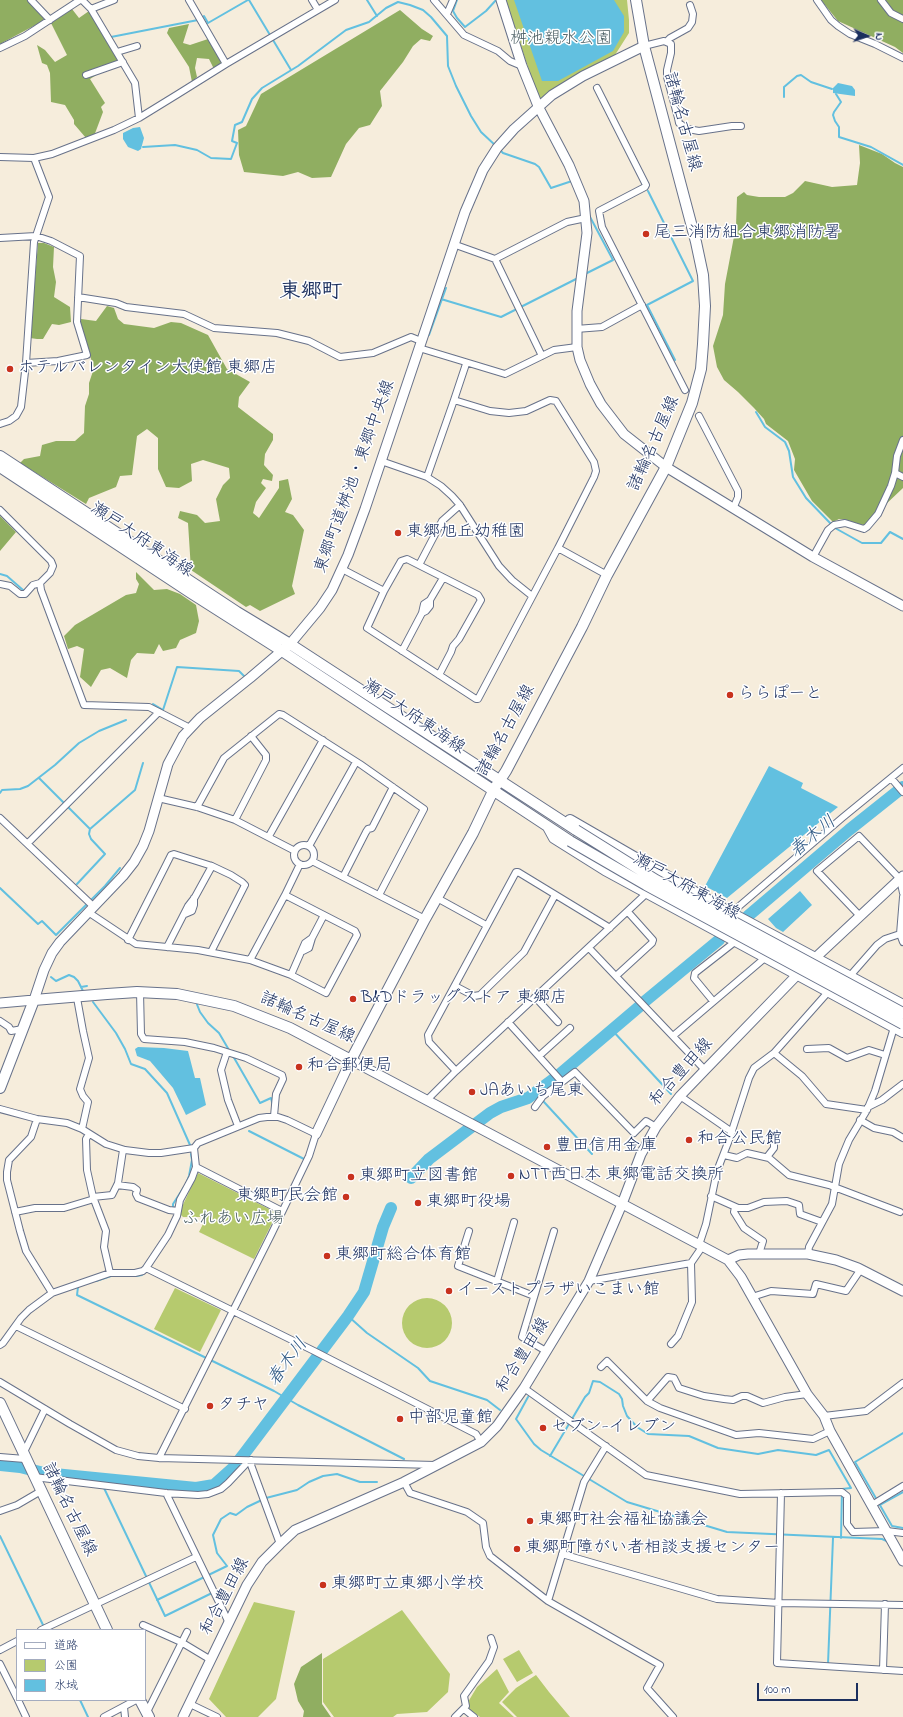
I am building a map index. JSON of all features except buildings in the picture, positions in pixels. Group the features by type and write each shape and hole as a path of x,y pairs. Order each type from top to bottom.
{"main road":[{"name":"諸輪名古屋線","path":"34,1000 77,998 140,992 194,997 234,1006 290,1028 351,1060 425,919 473,833 496,785 582,627 607,575 666,467 687,418 697,386 703,344 705,306 703,275 696,242 644,46 636,0"},
{"name":"瀬戸大府東海線","path":"0,456 496,785 570,841 900,1028"},
{"name":"瀬戸大府東海線","path":"0,467 191,593 286,647"},
{"name":"瀬戸大府東海線","path":"496,785 551,814 656,880 903,1006"},
{"path":"551,814 565,817 731,913 903,1006"},
{"path":"548,825 554,838 647,893 900,1028"},
{"path":"0,1088 34,1000"},
{"name":"諸輪名古屋線","path":"0,1403 107,1629"},
{"path":"141,1701 148,1715"}],"street":[{"path":"30,0 50,20"},
{"path":"0,48 25,36 81,0 91,9 135,83 139,118"},
{"path":"91,9 114,0"},
{"path":"189,0 226,64"},
{"path":"312,0 318,10"},
{"path":"0,157 34,158 52,154 114,130 139,118 226,64 335,0"},
{"path":"434,0 464,35 498,51 510,61 522,66"},
{"path":"447,14 453,0"},
{"path":"501,0 522,66 538,106 569,165 584,201 586,218 586,247 577,311 577,347 580,360 590,384 608,414 624,434 666,467 813,557 903,606"},
{"path":"817,0 831,20 838,26 850,34 875,44 903,58"},
{"path":"881,0 891,13 903,19"},
{"path":"644,46 667,41 688,28 692,22 693,14 690,5"},
{"path":"667,41 671,44 672,53 667,70 667,77 679,123 688,129 699,131 741,126"},
{"path":"117,52 137,46"},
{"name":"東郷町道桝池・東郷中央線","path":"34,1000 41,977 52,954 67,933 124,876 138,854 149,831 168,764 177,744 190,728 286,647 320,608 342,569 365,509 453,244 483,170 497,148 514,128 538,106 560,90 583,76 644,46"},
{"path":"86,76 123,62"},
{"path":"597,88 646,185 645,187 602,209 598,213 602,227 685,390"},
{"path":"0,424 9,421 16,416 21,407 36,236 49,197 34,158"},
{"path":"495,259 567,222 586,218"},
{"path":"0,238 36,236 52,241 80,256 78,328 87,356 58,361 26,363"},
{"path":"453,244 495,259 542,356"},
{"path":"78,297 116,303 126,307 184,314 214,328 277,333 309,342 340,357 373,353 411,337 420,345 466,364 505,374 554,350 577,347"},
{"path":"576,329 602,327 642,305"},
{"path":"427,477 466,364"},
{"path":"439,675 451,652 452,646 459,640 481,600 478,596 407,558 403,559 384,591 367,628 402,651 439,675 476,699 479,698 558,548 596,471 594,462 556,401 550,400 526,411 509,413 490,411 454,400"},
{"path":"699,416 738,491 738,497 733,509"},
{"path":"813,557 828,530 834,525 845,523 858,528 867,527 878,514 890,490 895,473 897,456 903,440"},
{"path":"381,461 427,477 447,490 460,505 499,566 512,580 532,596"},
{"path":"895,473 903,477"},
{"path":"419,565 442,521 460,505"},
{"path":"0,510 54,566 50,573 40,583 33,585 25,594 20,594 10,586 0,584"},
{"path":"558,548 607,575"},
{"path":"342,569 384,591"},
{"path":"402,651 422,613 424,604 430,600 443,578"},
{"path":"40,583 84,705 142,705 149,707 190,728"},
{"path":"28,843 159,712"},
{"path":"197,807 224,758 281,714 323,740 423,807 424,812 379,895"},
{"path":"235,820 266,760 266,755 251,736"},
{"path":"269,836 323,740"},
{"path":"309,846 356,762"},
{"path":"713,928 830,828 893,780 903,768"},
{"path":"893,780 903,792"},
{"path":"343,877 368,829 372,828 393,787"},
{"path":"158,798 197,807 235,820 269,836 295,851"},
{"path":"0,818 28,843 91,909 128,940 141,945 211,952 250,960 292,975 326,993 357,935 356,931 285,895"},
{"path":"860,916 817,871 859,836 902,878 903,893"},
{"path":"303,845 309,846 314,851 312,861 307,865 300,864 294,857 295,851 303,845"},
{"path":"128,940 172,855 174,854 191,858 212,866 231,875 245,885 216,938 211,952"},
{"path":"312,861 425,919"},
{"path":"250,960 300,864"},
{"path":"167,947 190,903 212,866"},
{"path":"456,1071 428,1039 428,1035 486,925 516,872 610,928"},
{"path":"427,1100 508,1022 590,948 665,876"},
{"name":"和合豊田線","path":"183,1717 253,1574 262,1562 295,1530 439,1465 481,1442 497,1426 524,1388 589,1281 622,1204 640,1157 656,1127 680,1096 798,974 902,878"},
{"path":"454,986 474,996 480,995 524,952 555,895"},
{"path":"903,897 900,934 903,942"},
{"path":"437,898 486,925"},
{"path":"616,976 652,943 653,940 628,912"},
{"path":"292,975 305,943 312,938 324,915"},
{"path":"849,977 876,945 885,939 900,934"},
{"path":"713,1001 694,978 695,973 736,941"},
{"path":"590,948 705,1070"},
{"path":"672,1036 766,957"},
{"path":"671,1344 678,1336 692,1302 691,1263 700,1246 717,1171 732,1132 749,1078 754,1068 774,1053 829,991"},
{"path":"140,992 142,1037 185,1042 227,1052 246,1058 282,1075 283,1079 276,1094 274,1116"},
{"path":"536,997 558,1022"},
{"path":"77,998 90,1058 80,1089 82,1096 88,1102 82,1129"},
{"path":"0,1003 34,1000"},
{"path":"808,1254 809,1247 832,1204 839,1164 849,1140 867,1109 875,1091 886,1055 900,1028 903,1006"},
{"path":"0,1021 10,1027 11,1031 23,1029"},
{"path":"508,1022 562,1082"},
{"path":"538,1056 570,1028"},
{"path":"807,1049 829,1048 847,1058 868,1050 886,1055"},
{"path":"227,1052 222,1070 228,1100 238,1126"},
{"path":"774,1053 802,1076 826,1104 867,1109 903,1084"},
{"path":"159,1458 309,1156 316,1134 351,1060 728,1260 741,1276 807,1394 824,1416 830,1431 903,1561"},
{"path":"535,1107 543,1096 575,1072 634,1133 646,1121 656,1127"},
{"path":"680,1096 732,1132"},
{"path":"0,1109 37,1119 67,1123 82,1129 106,1144 123,1150 161,1153 194,1148 198,1143 238,1126 259,1118 274,1116 294,1123 316,1134"},
{"path":"37,1119 32,1137 7,1164 7,1180 26,1251 52,1293"},
{"path":"860,1120 874,1128 893,1132 903,1138"},
{"path":"89,1134 86,1139 87,1170 94,1198 106,1231 104,1247 110,1273"},
{"path":"767,1157 774,1148 774,1138"},
{"path":"0,1345 29,1310 52,1293 110,1273 135,1273 143,1271 146,1268 168,1235 177,1216 180,1200 196,1167 194,1148"},
{"path":"15,1212 35,1208 64,1208 94,1198 112,1195 117,1185 123,1150"},
{"path":"724,1155 737,1158 747,1153 767,1157 781,1166 789,1175 834,1187 900,1212"},
{"path":"196,1167 282,1211"},
{"path":"117,1185 133,1187 136,1190 138,1198 169,1210 178,1211"},
{"path":"712,1196 735,1207 748,1208 764,1202 787,1201 798,1205 800,1214 822,1222"},
{"path":"735,1207 734,1212 744,1228 763,1241 759,1254"},
{"path":"497,1281 514,1222"},
{"path":"546,1351 522,1337 554,1230"},
{"path":"470,1231 458,1266 534,1296"},
{"path":"728,1260 739,1255 808,1254 836,1260 861,1269 903,1291"},
{"path":"589,1281 691,1263"},
{"path":"146,1268 324,1356 476,1434 481,1442"},
{"path":"752,1297 771,1291 813,1294 816,1284 846,1291 861,1269"},
{"path":"16,1326 184,1409"},
{"path":"601,1367 606,1361 646,1401 660,1408 736,1435 760,1433 813,1439 830,1431"},
{"path":"646,1401 668,1378 674,1378 678,1388 704,1396 724,1399 734,1400 742,1396 747,1396 763,1403 785,1397 807,1394"},
{"path":"0,1382 116,1450 138,1456 159,1458 250,1459 439,1465"},
{"path":"824,1416 866,1411 903,1383"},
{"path":"524,1388 646,1475 740,1494 842,1492 847,1496 847,1524 853,1532 887,1531 903,1533"},
{"path":"0,1457 25,1457 25,1450 45,1409"},
{"path":"548,1601 584,1482 606,1446"},
{"path":"250,1459 280,1544"},
{"path":"34,1476 166,1493 198,1495 214,1492 228,1483 245,1465"},
{"path":"404,1482 410,1493 467,1512 483,1522 486,1547 490,1556 548,1601 660,1665 647,1688 673,1717"},
{"path":"872,1505 903,1486"},
{"path":"0,1511 41,1491"},
{"path":"166,1493 229,1623"},
{"path":"780,1493 777,1662 903,1671"},
{"path":"562,1554 717,1599 779,1603 903,1605"},
{"path":"43,1629 196,1557"},
{"path":"882,1670 884,1604"},
{"path":"143,1625 181,1642 211,1660"},
{"path":"148,1715 187,1632"},
{"path":"455,1717 466,1706 464,1696 489,1661 494,1648 491,1638"},
{"path":"0,1650 16,1642"},
{"path":"0,1664 16,1697"},
{"path":"18,1701 26,1717"},
{"path":"104,1717 134,1701"},
{"path":"190,1704 217,1717"},
{"path":"124,1707 125,1717"},
{"path":"464,1709 474,1717"}],"green space":[{"path":"0,0 27,0 44,17 43,21 0,44"},
{"name":"桝池親水公園","path":"506,0 627,0 629,33 615,55 539,101"},
{"path":"821,0 903,0 903,53 895,47 838,21"},
{"path":"72,9 79,18 89,11 119,61 90,79 105,103 101,107 103,112 94,136 86,138 74,124 74,120 65,105 51,102 50,73 47,65 42,63 37,45 45,50 55,62 67,55 51,23"},
{"path":"400,10 422,29 433,36 430,41 421,39 413,46 403,62 380,91 382,106 370,125 359,128 346,144 331,177 312,178 298,172 283,176 244,172 239,155 238,130 246,126 261,94"},
{"path":"189,24 183,43 190,45 208,39 222,63 214,69 209,59 197,58 195,68 197,77 192,82 189,67 167,33 169,28"},
{"path":"859,145 882,154 903,167 903,488 864,525 839,519 833,522 812,501 794,470 795,459 788,441 766,424 764,419 754,408 724,380 717,367 713,346 723,315 725,284 736,226 737,197 744,192 747,195 759,197 785,197 793,193 805,181 832,187 857,185 860,163"},
{"path":"38,243 44,243 54,247 53,267 56,282 54,297 70,307 71,322 59,325 52,324 43,339 30,338"},
{"path":"107,306 114,308 118,319 124,324 154,328 171,322 181,323 208,335 227,369 250,382 239,397 238,407 273,434 273,440 265,454 264,465 273,475 272,481 263,479 261,483 266,488 256,502 253,513 259,518 279,488 279,481 288,479 292,499 285,512 293,515 304,530 292,586 295,594 260,611 250,605 246,607 191,570 188,523 178,518 180,511 197,515 205,523 220,521 216,499 223,485 230,478 229,468 203,460 191,464 192,481 179,488 166,487 158,469 158,438 147,429 137,436 132,475 120,476 116,487 89,498 86,504 20,463 24,459 40,456 42,445 56,441 75,441 84,433 85,406 89,394 89,383 94,368 81,328 81,319 96,321"},
{"path":"0,516 16,532 0,551"},
{"path":"136,572 154,590 167,589 180,594 196,605 199,621 196,633 180,640 176,648 163,651 159,644 154,654 137,653 131,660 127,678 110,668 101,670 91,687 80,677 84,649 77,646 68,649 64,636 75,625 126,595 136,593 139,584 136,579"},
{"name":"ふれあい広場","path":"198,1173 277,1213 254,1259 199,1232 205,1220 202,1217 183,1217 179,1213"},
{"path":"175,1288 221,1310 200,1352 154,1329"},
{"path":"427,1298 436,1300 447,1309 452,1323 450,1332 441,1343 427,1348 418,1346 407,1337 402,1323 404,1314 413,1303"},
{"path":"254,1602 295,1611 276,1699 258,1717 226,1717 209,1699"},
{"path":"402,1610 450,1674 448,1692 427,1712 397,1714 393,1717 334,1717 323,1702 323,1659"},
{"path":"519,1650 533,1673 517,1682 503,1659"},
{"path":"322,1653 322,1704 331,1717 303,1717 304,1711 298,1701 294,1684 301,1667"},
{"path":"497,1669 509,1692 499,1703 514,1717 480,1717 469,1709 468,1702 477,1687"},
{"path":"536,1675 570,1717 517,1717 502,1702 516,1688"}],"water":[{"name":"桝池親水公園","path":"514,0 614,0 624,16 624,32 613,51 558,81 542,81"},
{"path":"838,83 852,86 855,90 855,96 833,93 833,88"},
{"path":"140,127 144,138 141,149 138,151 128,147 123,139 123,133 133,128"},
{"path":"769,766 803,783 801,788 838,807 727,898 705,886"},
{"path":"800,891 812,905 783,932 776,928 768,919"},
{"path":"138,1047 188,1051 195,1078 200,1078 206,1105 186,1115 173,1088 150,1061 137,1056 135,1049"}],"waterway":[{"path":"111,37 198,20 204,16 208,23 248,0"},
{"path":"249,0 291,70"},
{"path":"367,0 377,16"},
{"path":"457,0 453,11 465,27 486,11 496,0"},
{"path":"143,147 175,145 197,150 211,158 231,159 237,143 232,141 235,125 242,122 252,99 262,88 298,66 346,30 369,22 386,8 398,2 423,10 447,36 448,66 456,86 481,132 496,146"},
{"path":"784,97 784,87 797,76 801,75 811,82 832,89"},
{"path":"836,94 841,102 833,115 839,127 839,137 871,147 903,165"},
{"path":"499,149 503,153 535,164 539,167 551,188 572,181"},
{"path":"648,191 693,281 647,305 675,360"},
{"path":"585,274 613,260 589,215"},
{"path":"441,299 501,317 578,278"},
{"path":"429,335 446,288"},
{"path":"756,412 765,427 785,442 789,451 793,477 806,498 831,524"},
{"path":"835,528 862,543 881,543 890,532 903,539"},
{"path":"0,574 7,576 23,590"},
{"path":"153,704 163,710 177,667 239,671 244,676"},
{"path":"0,793 2,790 20,789 28,786 55,765 79,743 99,731 126,720"},
{"path":"77,884 105,854 91,839 89,834 90,829 135,790 143,763"},
{"path":"39,778 90,829"},
{"name":"春木川","path":"748,916 849,830 903,787"},
{"path":"0,888 38,924 42,921 56,935 105,886 120,868"},
{"name":"春木川","path":"644,1002 719,940"},
{"path":"51,977 56,981 69,975 74,977 78,981 83,991"},
{"path":"81,987 87,986"},
{"path":"93,1002 116,1033 131,1064 145,1069 167,1093 190,1145"},
{"path":"196,1002 200,1012 208,1023 219,1033 229,1050"},
{"name":"春木川","path":"560,1074 640,1006"},
{"path":"612,1030 671,1094"},
{"path":"233,1056 260,1103 271,1098 273,1106"},
{"name":"春木川","path":"411,1178 429,1159 490,1113 501,1107 528,1098 555,1078"},
{"path":"538,1090 544,1102 592,1154"},
{"path":"249,1131 304,1159"},
{"path":"186,1184 192,1160 191,1154"},
{"path":"173,1209 173,1204 184,1187"},
{"name":"春木川","path":"0,1465 20,1467 44,1473 196,1488 214,1485 233,1468 244,1454 348,1316 364,1292 383,1227 391,1208"},
{"path":"96,1281 111,1276 142,1275"},
{"path":"78,1287 77,1295 274,1391 298,1405 404,1459"},
{"path":"348,1316 367,1333 418,1368 430,1381 487,1400 500,1410"},
{"path":"550,1456 585,1397 589,1393 593,1381 600,1382 619,1394 627,1416 637,1427 648,1434 689,1436 718,1448 758,1454 778,1450 816,1455 829,1450 851,1488 842,1489 841,1538"},
{"path":"528,1397 516,1419 534,1444 541,1450 627,1502 727,1532 882,1539 889,1542"},
{"path":"903,1433 855,1462 892,1526 903,1528"},
{"path":"157,1600 227,1566 217,1553 213,1535 221,1519 230,1513 236,1515 247,1507 266,1498 297,1490 309,1482 323,1476 337,1474 360,1482 377,1482"},
{"name":"春木川","path":"99,1477 102,1484"},
{"path":"104,1488 165,1616 212,1593"},
{"path":"880,1505 903,1492"},
{"path":"0,1536 44,1627"},
{"path":"828,1664 833,1538"},
{"path":"80,1701 88,1717"}],"place":[{"name":"尾三消防組合東郷消防署","path":"646,234"},
{"name":"ホテルバレンタイン大使館 東郷店","path":"10,369"},
{"name":"東郷旭丘幼稚園","path":"398,533"},
{"name":"ららぽーと","path":"730,695"},
{"name":"B&Dドラッグストア 東郷店","path":"353,999"},
{"name":"和合郵便局","path":"299,1067"},
{"name":"JAあいち尾東","path":"472,1092"},
{"name":"和合公民館","path":"689,1140"},
{"name":"豊田信用金庫","path":"547,1147"},
{"name":"NTT西日本 東郷電話交換所","path":"511,1176"},
{"name":"東郷町立図書館","path":"351,1177"},
{"name":"東郷町民会館","path":"346,1197"},
{"name":"東郷町役場","path":"418,1203"},
{"name":"東郷町総合体育館","path":"327,1256"},
{"name":"イーストプラザいこまい館","path":"449,1291"},
{"name":"タチヤ","path":"210,1406"},
{"name":"中部児童館","path":"400,1419"},
{"name":"セブン-イレブン","path":"543,1428"},
{"name":"東郷町社会福祉協議会","path":"530,1521"},
{"name":"東郷町障がい者相談支援センター","path":"517,1549"},
{"name":"東郷町立東郷小学校","path":"323,1585"}],"district":[{"name":"東郷町","path":"311,294"}]}
